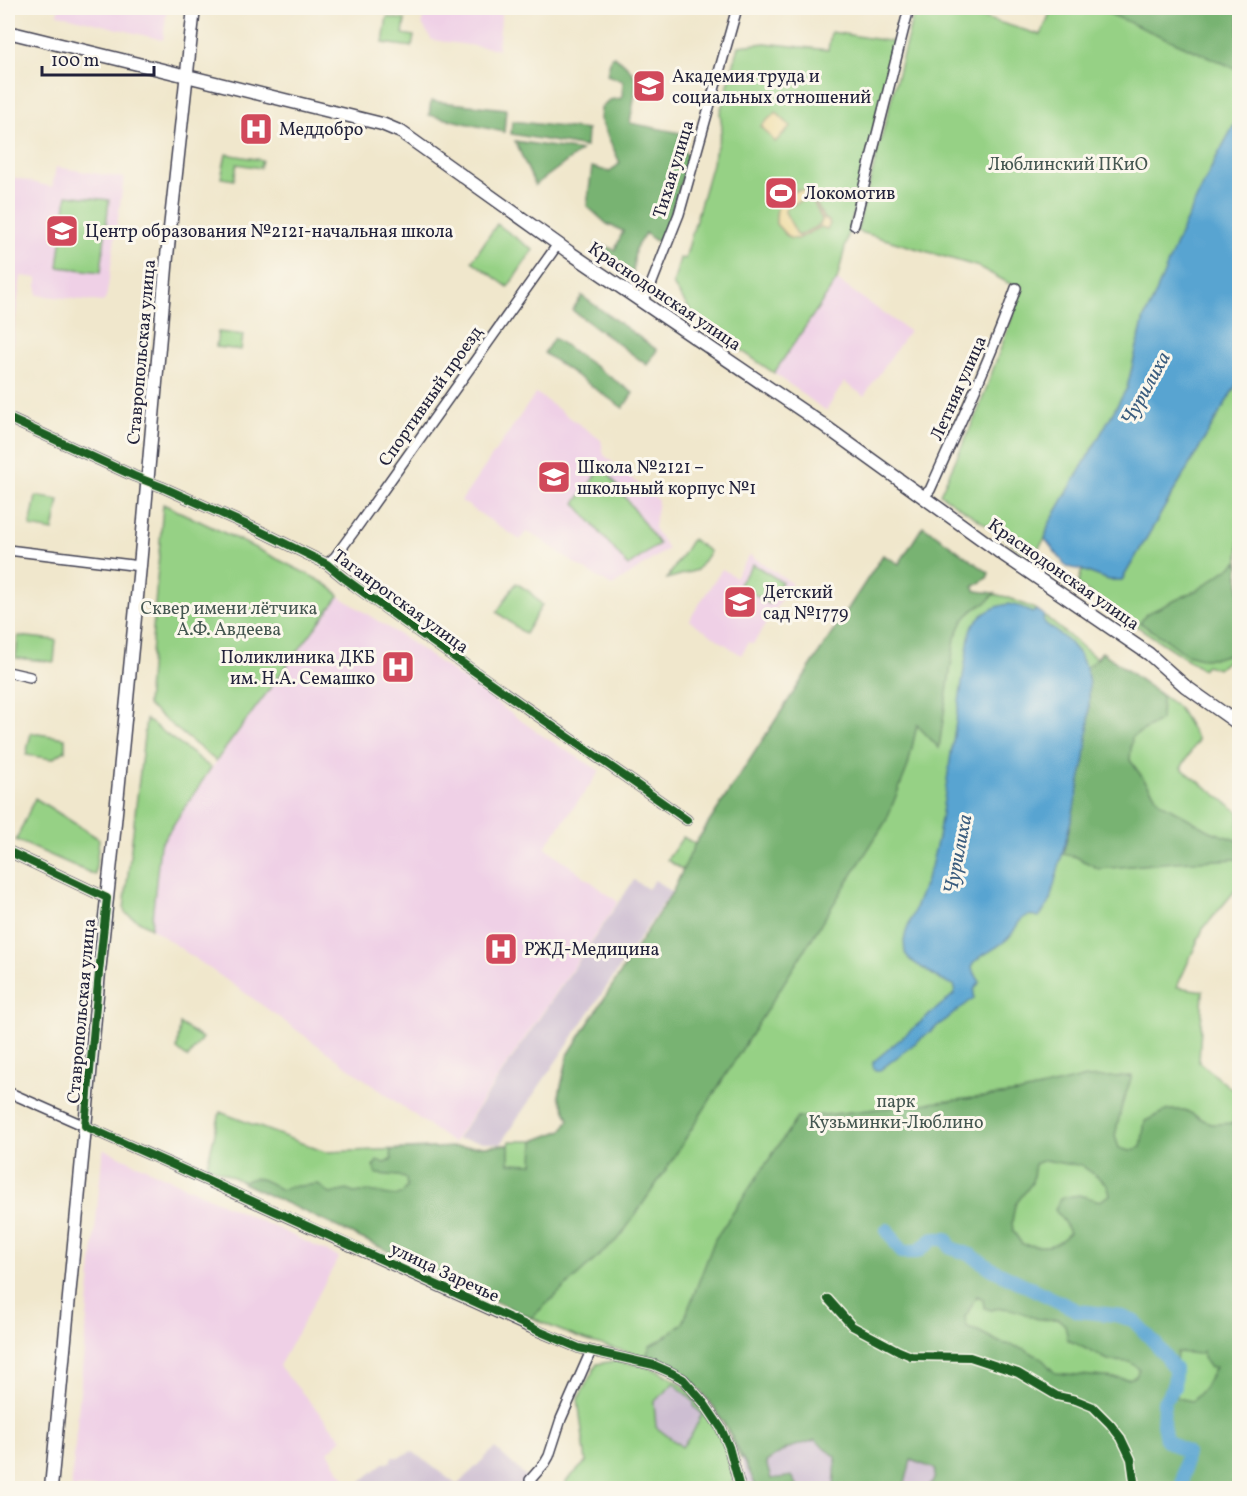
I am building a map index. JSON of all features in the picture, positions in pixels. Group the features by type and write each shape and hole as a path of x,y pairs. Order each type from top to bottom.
{"main road":[{"name":"Ставропольская улица","path":"51,1488 99,972 140,566 167,256 194,8"},
{"name":"Краснодонская улица","path":"8,32 367,120 401,132 558,244 822,424 998,551 1149,654 1185,686 1239,726"}],"street":[{"name":"Тихая улица","path":"642,302 649,290 679,214 737,8"},
{"path":"854,225 909,8"},
{"name":"Спортивный проезд","path":"327,564 335,557 357,527 558,244"},
{"name":"Летняя улица","path":"922,497 930,490 954,438 997,341 1016,288"},
{"name":"Таганрогская улица","path":"8,418 256,529 327,564 458,661 687,820"},
{"path":"8,550 140,566"},
{"path":"8,672 30,677"},
{"path":"8,851 107,897"},
{"name":"улица Заречье","path":"8,1092 526,1326 591,1351 654,1365 672,1373 688,1384 710,1411 724,1435 740,1488"},
{"path":"530,1480 549,1456 561,1419 591,1351"}],"shaded area":[{"path":"58,8 167,8 163,40 58,14"},
{"path":"424,8 502,8 498,49 432,40 422,24"},
{"name":"Центр образования №2121-начальная школа","path":"56,167 124,178 107,293 102,302 37,295 37,278 21,276 10,361 8,361 8,176 52,187"},
{"path":"837,280 909,331 864,396 844,382 826,411 774,373"},
{"name":"Школа №2121 – школьный корпус №1","path":"536,393 601,440 604,455 658,500 654,528 668,549 612,586 536,536 526,532 520,540 461,501"},
{"name":"Детский сад №1779","path":"750,555 792,583 753,644 749,642 741,655 689,620 722,569 735,577"},
{"path":"339,596 409,641 543,736 600,771 545,847 618,902 453,1143 151,928 160,845 214,765"},
{"path":"634,880 648,889 655,880 671,892 500,1144 457,1139"},
{"path":"104,1149 339,1257 279,1366 342,1439 328,1452 353,1488 71,1488"},
{"path":"674,1383 694,1402 694,1406 702,1414 692,1434 682,1447 656,1427 654,1402"},
{"path":"894,1418 1008,1488 749,1488 741,1459 756,1436"},
{"path":"495,1448 539,1488 353,1488 384,1463 390,1462 392,1457 400,1457 412,1451 457,1485"}],"green space":[{"name":"Люблинский ПКиО","path":"915,8 952,8 1041,35 1052,8 1239,8 1239,116 1215,160 1144,318 1127,388 1048,526 1045,539 1031,558 940,494 978,411 1023,287 1010,284 979,267 857,231"},
{"path":"1107,8 1239,8 1239,70 1105,12"},
{"path":"387,17 405,20 403,34 414,36 412,47 383,43"},
{"name":"Локомотив","path":"831,32 895,42 837,280 774,373 696,319 673,285 680,258 685,259 722,128 720,113 739,46 765,43 828,50"},
{"path":"614,56 624,63 636,81 630,123 681,133 678,144 689,158 661,245 645,233 635,249 633,274 595,252 596,243 615,250 623,231 607,224 587,206 592,167 610,172 620,163 600,119 601,108 609,100 622,98 623,81 607,75 611,57"},
{"path":"431,101 506,109 504,132 429,115"},
{"path":"512,121 587,130 586,147 511,134"},
{"path":"515,141 581,151 535,185"},
{"path":"226,154 262,160 260,168 237,164 234,180 221,178"},
{"path":"67,195 109,200 101,272 58,267"},
{"path":"497,224 533,250 508,287 472,261"},
{"path":"582,296 657,350 647,365 572,310"},
{"path":"218,332 243,335 241,350 216,347"},
{"path":"554,338 633,393 623,408 544,353"},
{"path":"1239,380 1239,660 1233,666 1227,661 1218,669 1206,665 1202,669 1121,616 1078,584 1082,570 1109,580 1122,580"},
{"path":"603,466 659,544 628,566 575,503"},
{"path":"36,496 59,500 53,531 30,527"},
{"name":"Сквер имени лётчика А.Ф. Авдеева","path":"163,504 314,577 339,596 216,761 147,705"},
{"name":"парк Кузьминки-Люблино","path":"923,526 989,573 987,578 973,587 976,591 1007,597 1037,610 1096,658 1102,652 1178,707 1198,740 1181,768 1239,812 1239,886 1203,929 1177,987 1203,991 1199,1062 1239,1095 1239,1488 944,1425 756,1436 741,1459 713,1407 694,1384 680,1372 657,1361 584,1340 552,1327 207,1165 220,1112 325,1152 509,1145 510,1141 534,1141 563,1130 569,1119 559,1096 568,1055 673,891 683,870 667,860 683,837 695,844 883,555 899,564"},
{"path":"923,526 989,573 987,578 973,587 976,591 995,593 963,621 955,638 939,748 917,725 908,766 886,821 667,1168 621,1236 531,1318 243,1183 253,1178 282,1190 289,1187 318,1184 330,1194 347,1190 354,1193 369,1191 395,1196 403,1193 407,1187 406,1179 377,1174 373,1167 377,1161 385,1163 392,1159 390,1150 509,1145 509,1163 533,1164 534,1141 563,1130 569,1119 559,1096 568,1055 673,891 695,844 883,555 899,564"},
{"path":"692,539 710,552 697,570 667,579"},
{"path":"1239,561 1239,651 1216,658 1201,658 1186,654 1140,623 1146,614 1199,589"},
{"path":"753,564 782,582 769,604 739,584"},
{"path":"516,583 530,592 542,605 525,634 497,612"},
{"path":"18,636 56,640 54,662 16,658"},
{"path":"1102,652 1162,696 1161,720 1132,737 1130,760 1161,803 1210,831 1239,841 1239,859 1099,869 1076,857 1063,854 1076,797 1087,726 1089,691 1086,668"},
{"path":"146,719 211,768 160,845 151,928 125,913 124,909"},
{"path":"31,733 65,738 65,751 52,759 26,755"},
{"path":"35,798 99,839 95,875 16,840"},
{"path":"180,1024 202,1038 188,1058 177,1049"},
{"path":"1132,1076 1115,1136 1119,1148 1130,1151 1141,1147 1145,1121 1168,1110 1185,1110 1211,1124 1239,1123 1239,1488 928,1488 934,1479 935,1469 911,1460 904,1488 834,1488 836,1457 815,1440 786,1449 766,1462 771,1479 792,1476 799,1488 757,1488 726,1427 695,1384 679,1371 645,1358 650,1346 683,1323 715,1239 797,1118 1018,1093 1083,1078","holes":["1045,1160 1081,1165 1107,1184 1110,1195 1100,1201 1079,1195 1060,1198 1055,1210 1069,1233 1053,1245 1022,1244 1013,1231 1015,1205 1032,1183 1035,1164","977,1296 983,1299 984,1308 991,1310 1003,1308 1038,1319 1058,1319 1065,1325 1068,1340 1110,1361 1130,1362 1139,1369 1136,1376 1129,1379 1055,1373 1042,1359 1025,1349 999,1342 967,1328 965,1317","1203,1351 1203,1358 1210,1368 1215,1367 1204,1388 1192,1401 1178,1398 1174,1387 1177,1352 1199,1354"]},
{"path":"614,1361 640,1365 659,1371 680,1383 690,1392 713,1423 723,1442 734,1480 726,1488 570,1488 565,1482 586,1462 578,1399 597,1364","holes":["674,1383 694,1402 694,1406 702,1414 692,1434 682,1447 656,1427 654,1402"]}],"sand":[{"path":"776,112 791,127 775,142 761,126"},
{"path":"810,191 824,219 830,224 827,229 821,227 797,239 789,238 776,224 776,217 780,202 792,192","holes":["807,198 812,199 822,220 820,225 798,236 785,212 786,208"]}],"water":[{"path":"1239,116 1239,380 1122,580 1109,580 1067,567 1045,539 1048,526 1127,388 1144,318 1180,234"},
{"path":"1008,604 1032,613 1037,610 1044,615 1045,623 1069,642 1079,654 1086,668 1089,684 1089,720 1085,758 1049,904 1039,917 1030,915 1022,919 1007,939 973,963 972,969 980,982 974,990 974,998 880,1070 875,1070 873,1062 954,994 954,985 941,980 910,960 905,953 904,941 931,867 938,838 970,631 977,620 986,613"}],"waterway":[{"name":"Чурилиха","path":"887,1230 902,1252 917,1252 933,1239 946,1239 951,1248 971,1255 992,1269 1078,1311 1115,1315 1133,1320 1175,1369 1174,1387 1164,1402 1163,1424 1166,1440 1186,1452 1183,1482 1180,1488"}],"cycle path":[{"path":"8,418 256,529 327,564 429,639 687,820"},
{"path":"8,851 107,898 85,1126 541,1332 579,1348 654,1365 683,1379 704,1403 721,1428 729,1447 740,1488"},
{"path":"828,1299 852,1326 911,1356 970,1357 1018,1373 1057,1396 1093,1407 1121,1438 1131,1459 1135,1488"}],"place":[{"name":"Академия труда и социальных отношений","path":"649,86"},
{"name":"Меддобро","path":"256,129"},
{"name":"Локомотив","path":"781,193"},
{"name":"Центр образования №2121-начальная школа","path":"62,231"},
{"name":"Школа №2121 – школьный корпус №1","path":"554,477"},
{"name":"Детский сад №1779","path":"740,602"},
{"name":"Поликлиника ДКБ им. Н.А. Семашко","path":"398,667"},
{"name":"РЖД-Медицина","path":"501,949"}]}
